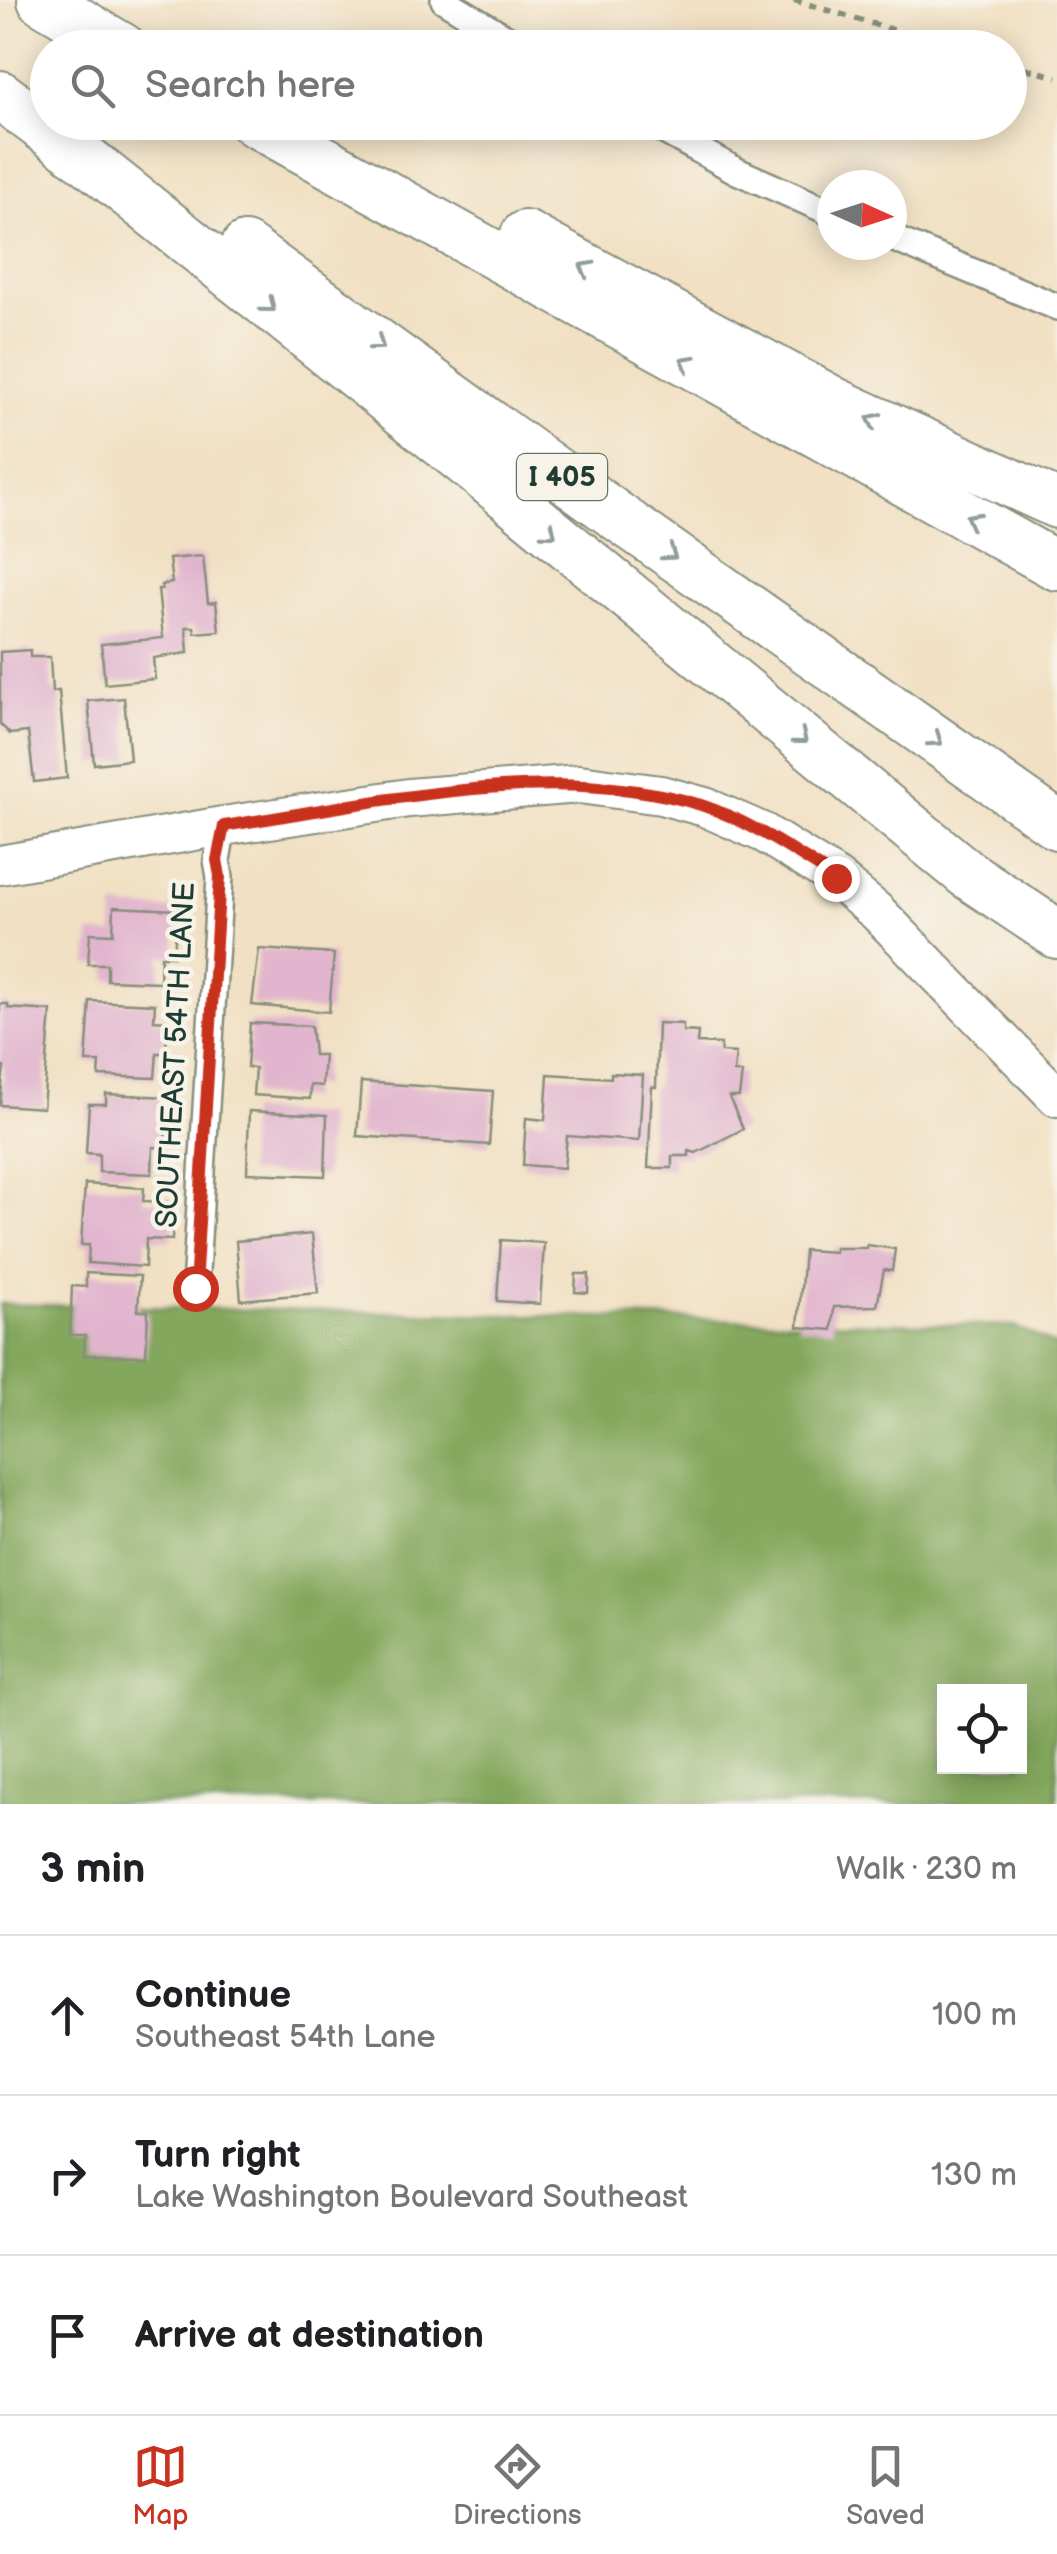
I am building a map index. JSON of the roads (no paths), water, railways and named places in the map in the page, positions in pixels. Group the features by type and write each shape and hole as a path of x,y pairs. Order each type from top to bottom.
{"highway":[{"path":"42,0 93,30"},
{"path":"0,76 30,94"},
{"path":"0,95 30,120"},
{"path":"59,140 468,464 967,874 1057,934"},
{"name":"I 405","path":"97,140 617,516 1057,825"},
{"path":"287,140 1057,566"},
{"path":"349,140 833,401 1057,504"}],"main road":[{"path":"0,866 409,798 579,784 661,795 705,806 764,833 836,878 876,912 1057,1097"}],"street":[{"path":"444,0 493,30"},
{"path":"681,140 737,171 817,206"},
{"path":"907,244 1057,307"},
{"name":"SOUTHEAST 54TH LANE","path":"195,1288 220,876 217,860 224,826"}]}
